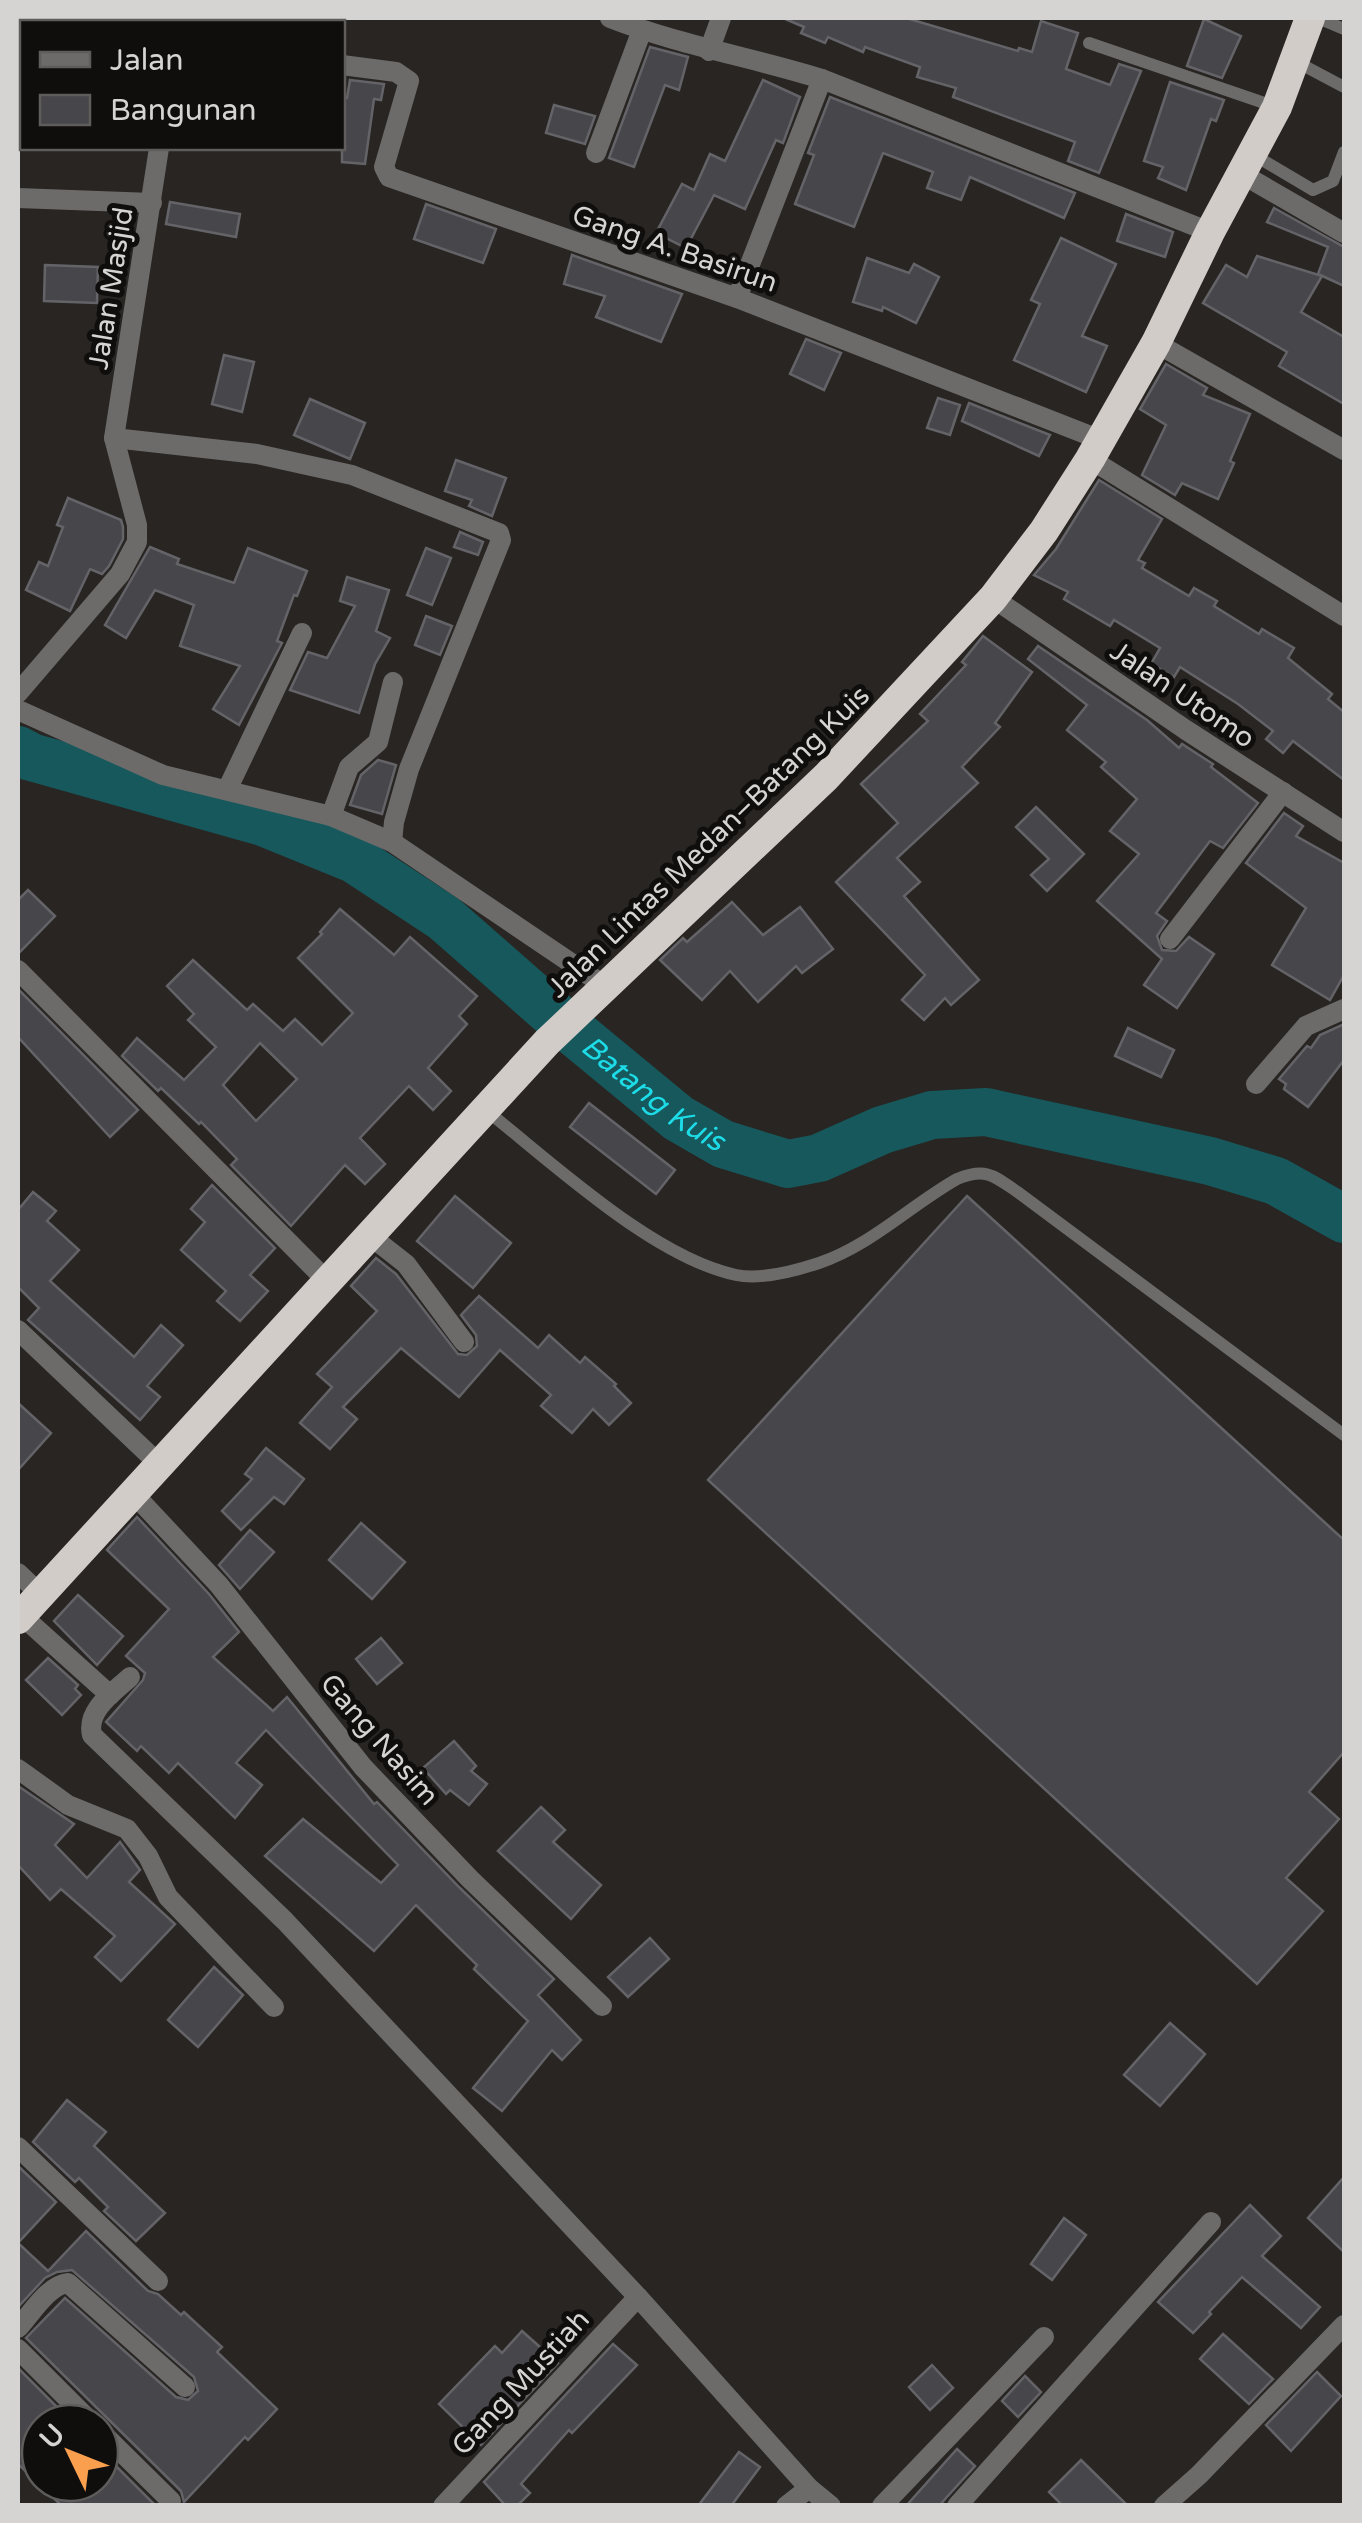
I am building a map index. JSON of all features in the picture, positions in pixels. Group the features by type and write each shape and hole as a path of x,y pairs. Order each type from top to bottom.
{"highway":[{"name":"Jalan Lintas Medan–Batang Kuis","path":"24,1600 159,1464 548,1042 826,777 993,598 1044,530 1096,450 1156,343 1277,107 1314,18"}],"street":[{"path":"610,18 710,51 822,79 1210,232"},
{"path":"710,51 721,18"},
{"path":"596,154 642,30"},
{"name":"Gang A. Basirun","path":"345,66 396,72 409,81 384,167 389,176 738,298 1096,450 1344,616"},
{"path":"738,298 822,79"},
{"name":"Jalan Masjid","path":"114,438 159,150"},
{"path":"1247,164 1344,233"},
{"path":"18,198 152,202"},
{"path":"1156,343 1344,450"},
{"path":"18,693 120,574 135,550 137,525 114,438 257,454 352,475 499,533 501,540 409,769 392,842"},
{"name":"Jalan Utomo","path":"993,598 1344,832"},
{"path":"227,790 302,634"},
{"path":"330,816 350,766 378,742 394,682"},
{"path":"18,710 163,775 330,816 392,842 605,986"},
{"path":"1170,938 1283,792"},
{"path":"18,970 326,1280"},
{"path":"1256,1084 1306,1026 1344,1008"},
{"path":"369,1234 406,1264 464,1342"},
{"path":"18,1330 159,1464"},
{"name":"Gang Nasim","path":"132,1492 219,1585 363,1767 470,1879 602,2006"},
{"path":"24,1600 110,1694"},
{"path":"130,1677 93,1713 90,1731 96,1739 285,1921 638,2296 809,2488 831,2506"},
{"path":"18,1769 68,1805 116,1823 135,1837 168,1896 274,2007"},
{"path":"18,2146 158,2281"},
{"path":"957,2506 1211,2222"},
{"path":"18,2328 53,2289 61,2283 68,2284 186,2387"},
{"name":"Gang Mustiah","path":"443,2506 638,2296"},
{"path":"1164,2506 1344,2325"},
{"path":"882,2506 1044,2337"},
{"path":"18,2349 72,2403"},
{"path":"120,2451 170,2501"},
{"path":"786,2506 809,2488"}],"lane":[{"path":"1314,18 1344,29"},
{"path":"1089,43 1277,107"},
{"path":"1295,61 1344,87"},
{"path":"1247,164 1314,190 1333,181 1344,152"},
{"path":"486,1110 656,1241 695,1262 739,1276 778,1273 821,1262 858,1245 957,1179 984,1172 1019,1193 1344,1435"}],"building":[{"path":"783,18 906,18 1032,52 1041,21 1078,33 1066,69 1110,85 1119,64 1141,71 1099,173 1068,161 1075,142 953,97 956,88 917,77 920,67 865,47 863,52 828,37 825,43 801,33 804,27"},
{"path":"1204,19 1241,36 1222,78 1187,66"},
{"path":"650,47 688,57 679,90 665,85 634,167 609,158"},
{"path":"350,80 384,84 381,100 374,99 365,164 342,162"},
{"path":"763,80 800,97 783,143 776,140 745,209 714,195 686,248 656,233 682,184 694,190 710,154 725,161"},
{"path":"1170,82 1224,100 1216,121 1211,119 1186,190 1158,178 1163,167 1144,161"},
{"path":"830,97 1075,193 1064,218 970,177 961,200 927,188 933,172 883,153 854,227 795,204 814,155 808,153"},
{"path":"554,105 595,116 585,144 546,133"},
{"path":"170,202 240,214 236,237 166,224"},
{"path":"426,204 496,229 483,263 414,239"},
{"path":"1274,208 1344,247 1344,286 1318,274 1328,247 1267,222"},
{"path":"1126,214 1173,232 1165,257 1117,241"},
{"path":"1061,238 1116,264 1082,336 1107,346 1086,392 1014,360 1040,304 1031,300"},
{"path":"572,255 682,294 661,342 596,317 605,296 564,284"},
{"path":"1257,256 1322,276 1301,312 1344,337 1344,404 1279,366 1287,352 1203,303 1226,265 1247,277"},
{"path":"867,258 909,273 914,264 939,277 916,323 883,307 882,311 853,302"},
{"path":"45,265 98,267 97,303 44,301"},
{"path":"806,339 841,353 824,390 790,374"},
{"path":"224,355 254,362 242,412 212,404"},
{"path":"1166,364 1207,388 1203,395 1250,414 1218,499 1182,483 1175,495 1142,475 1166,425 1140,409"},
{"path":"938,398 960,405 950,435 927,428"},
{"path":"310,399 365,423 350,459 294,435"},
{"path":"969,403 1050,435 1039,456 962,421"},
{"path":"456,460 506,478 492,516 469,506 472,500 445,491"},
{"path":"1099,480 1162,519 1138,560 1145,563 1142,568 1189,596 1194,588 1217,601 1214,606 1259,634 1262,629 1294,648 1288,658 1332,694 1328,699 1344,712 1344,780 1293,741 1283,753 1266,739 1273,731 1238,704 1180,667 1174,677 1151,664 1160,648 1114,620 1110,626 1064,599 1068,592 1034,575 1056,549"},
{"path":"68,498 121,520 123,527 123,539 109,566 102,574 90,569 70,611 26,590 39,562 48,566 63,527 57,525"},
{"path":"460,532 483,542 478,555 454,547"},
{"path":"150,547 179,559 177,564 234,583 248,548 307,571 277,641 282,643 239,725 213,709 240,666 180,646 194,605 155,590 126,638 105,625"},
{"path":"426,548 451,558 432,605 407,595"},
{"path":"347,577 389,590 376,631 390,638 375,664 359,713 290,690 308,652 327,658 355,606 340,601"},
{"path":"426,616 452,626 440,655 415,645"},
{"path":"983,636 1032,672 995,723 1000,727 962,767 978,783 897,858 920,882 904,896 979,980 951,1005 945,998 924,1020 902,1000 925,975 836,882 898,823 861,784 928,721 920,714 966,665 962,662"},
{"path":"1038,646 1147,720 1179,748 1182,744 1213,764 1211,767 1258,803 1223,848 1210,841 1156,913 1167,921 1157,936 1162,950 1176,951 1189,937 1214,954 1177,1008 1144,985 1162,959 1097,901 1139,854 1110,831 1137,799 1101,767 1106,762 1067,730 1087,705 1028,659"},
{"path":"378,760 396,765 382,814 350,805 361,775"},
{"path":"1036,807 1084,854 1047,891 1031,875 1049,859 1016,827"},
{"path":"1284,813 1303,826 1296,836 1344,863 1344,975 1330,1000 1272,965 1306,908 1246,863"},
{"path":"28,890 55,916 18,954 18,900"},
{"path":"732,902 763,935 800,907 833,949 802,973 796,966 758,1002 730,971 702,1000 660,960"},
{"path":"340,909 394,955 410,937 477,996 459,1016 467,1024 428,1068 451,1091 433,1110 409,1086 360,1138 385,1164 365,1184 345,1165 291,1226 231,1165 237,1159 201,1122 161,1088 158,1091 122,1056 137,1038 184,1080 216,1047 188,1020 194,1014 167,986 193,960 247,1010 253,1004 283,1031 295,1019 322,1045 353,1013 298,958","holes":["260,1043 297,1079 256,1121 223,1085"]},
{"path":"18,989 138,1110 110,1137 18,1037"},
{"path":"1342,1025 1344,1060 1308,1107 1284,1089 1286,1084 1279,1079 1307,1046 1311,1048 1320,1035"},
{"path":"1128,1028 1174,1050 1161,1077 1115,1056"},
{"path":"589,1103 675,1170 656,1194 570,1127"},
{"path":"212,1185 275,1248 250,1275 268,1291 240,1321 217,1301 226,1291 181,1250 205,1222 191,1209"},
{"path":"33,1192 56,1211 47,1221 79,1250 50,1281 134,1357 161,1325 183,1345 147,1386 160,1397 140,1420 28,1320 39,1308 18,1287 18,1210"},
{"path":"455,1196 511,1243 473,1288 417,1241"},
{"path":"967,1196 1344,1540 1344,1752 1309,1792 1339,1819 1286,1878 1323,1911 1257,1984 708,1480"},
{"path":"376,1258 396,1274 458,1354 467,1355 477,1346 476,1335 461,1315 479,1296 538,1348 549,1335 580,1363 585,1357 631,1403 609,1425 593,1409 572,1433 541,1406 551,1395 500,1350 459,1397 401,1348 343,1407 357,1419 330,1449 300,1423 332,1387 317,1374 377,1311 351,1286"},
{"path":"18,1403 51,1433 18,1470"},
{"path":"266,1448 304,1479 284,1504 274,1497 241,1530 222,1511 252,1479 245,1474"},
{"path":"137,1517 239,1632 213,1657 273,1711 287,1697 374,1804 377,1802 554,1979 538,1995 581,2040 562,2060 552,2050 502,2111 473,2088 528,2021 416,1905 374,1951 265,1856 303,1819 381,1883 398,1865 266,1730 236,1763 262,1785 235,1818 178,1763 169,1773 141,1746 137,1751 106,1722 143,1680 145,1673 126,1656 169,1609 107,1550"},
{"path":"361,1523 405,1562 372,1599 329,1560"},
{"path":"250,1530 274,1552 240,1589 219,1565"},
{"path":"78,1595 123,1636 97,1665 54,1621"},
{"path":"381,1638 402,1663 377,1684 356,1659"},
{"path":"48,1658 78,1685 75,1689 81,1695 62,1715 26,1680"},
{"path":"454,1741 476,1766 471,1771 487,1784 469,1805 450,1790 446,1794 423,1768"},
{"path":"18,1786 74,1824 55,1845 87,1878 120,1842 140,1870 129,1882 175,1924 121,1981 95,1957 115,1936 61,1889 50,1900 18,1865"},
{"path":"541,1807 565,1830 553,1842 601,1885 571,1919 498,1851"},
{"path":"650,1938 669,1959 628,1997 608,1977"},
{"path":"214,1967 243,1995 198,2047 168,2020"},
{"path":"1170,2023 1205,2054 1160,2106 1124,2075"},
{"path":"67,2100 106,2132 94,2146 165,2213 136,2241 104,2211 108,2207 79,2178 75,2182 33,2142"},
{"path":"18,2166 56,2202 18,2243"},
{"path":"1344,2177 1344,2252 1308,2218"},
{"path":"1250,2205 1281,2236 1262,2256 1320,2307 1301,2328 1242,2277 1193,2333 1158,2302"},
{"path":"1064,2218 1086,2235 1052,2280 1031,2264"},
{"path":"86,2231 148,2291 158,2294 181,2315 184,2312 222,2347 217,2352 277,2409 184,2502 181,2491 120,2431 120,2403 92,2403 26,2338 65,2298 176,2397 188,2400 198,2391 194,2377 72,2270 45,2278 18,2307 18,2243 48,2271"},
{"path":"522,2331 558,2363 481,2445 439,2404 495,2346 502,2353"},
{"path":"1223,2334 1273,2379 1249,2404 1200,2359"},
{"path":"613,2344 637,2365 572,2433 569,2430 521,2484 530,2493 517,2506 506,2506 484,2482"},
{"path":"932,2365 953,2388 930,2410 909,2387"},
{"path":"18,2368 53,2403 20,2403 18,2464"},
{"path":"1317,2372 1341,2396 1291,2451 1266,2425"},
{"path":"1025,2376 1041,2392 1018,2417 1002,2401"},
{"path":"957,2449 975,2466 939,2506 906,2506"},
{"path":"739,2452 760,2467 731,2506 698,2506"},
{"path":"1081,2460 1128,2506 1063,2506 1049,2492"},
{"path":"120,2470 156,2506 59,2503 120,2503"}],"waterway":[{"name":"Batang Kuis","path":"18,750 31,757 263,822 354,859 444,918 678,1118 723,1144 788,1164 819,1158 882,1130 932,1115 986,1112 1210,1161 1276,1181 1344,1219"}]}
